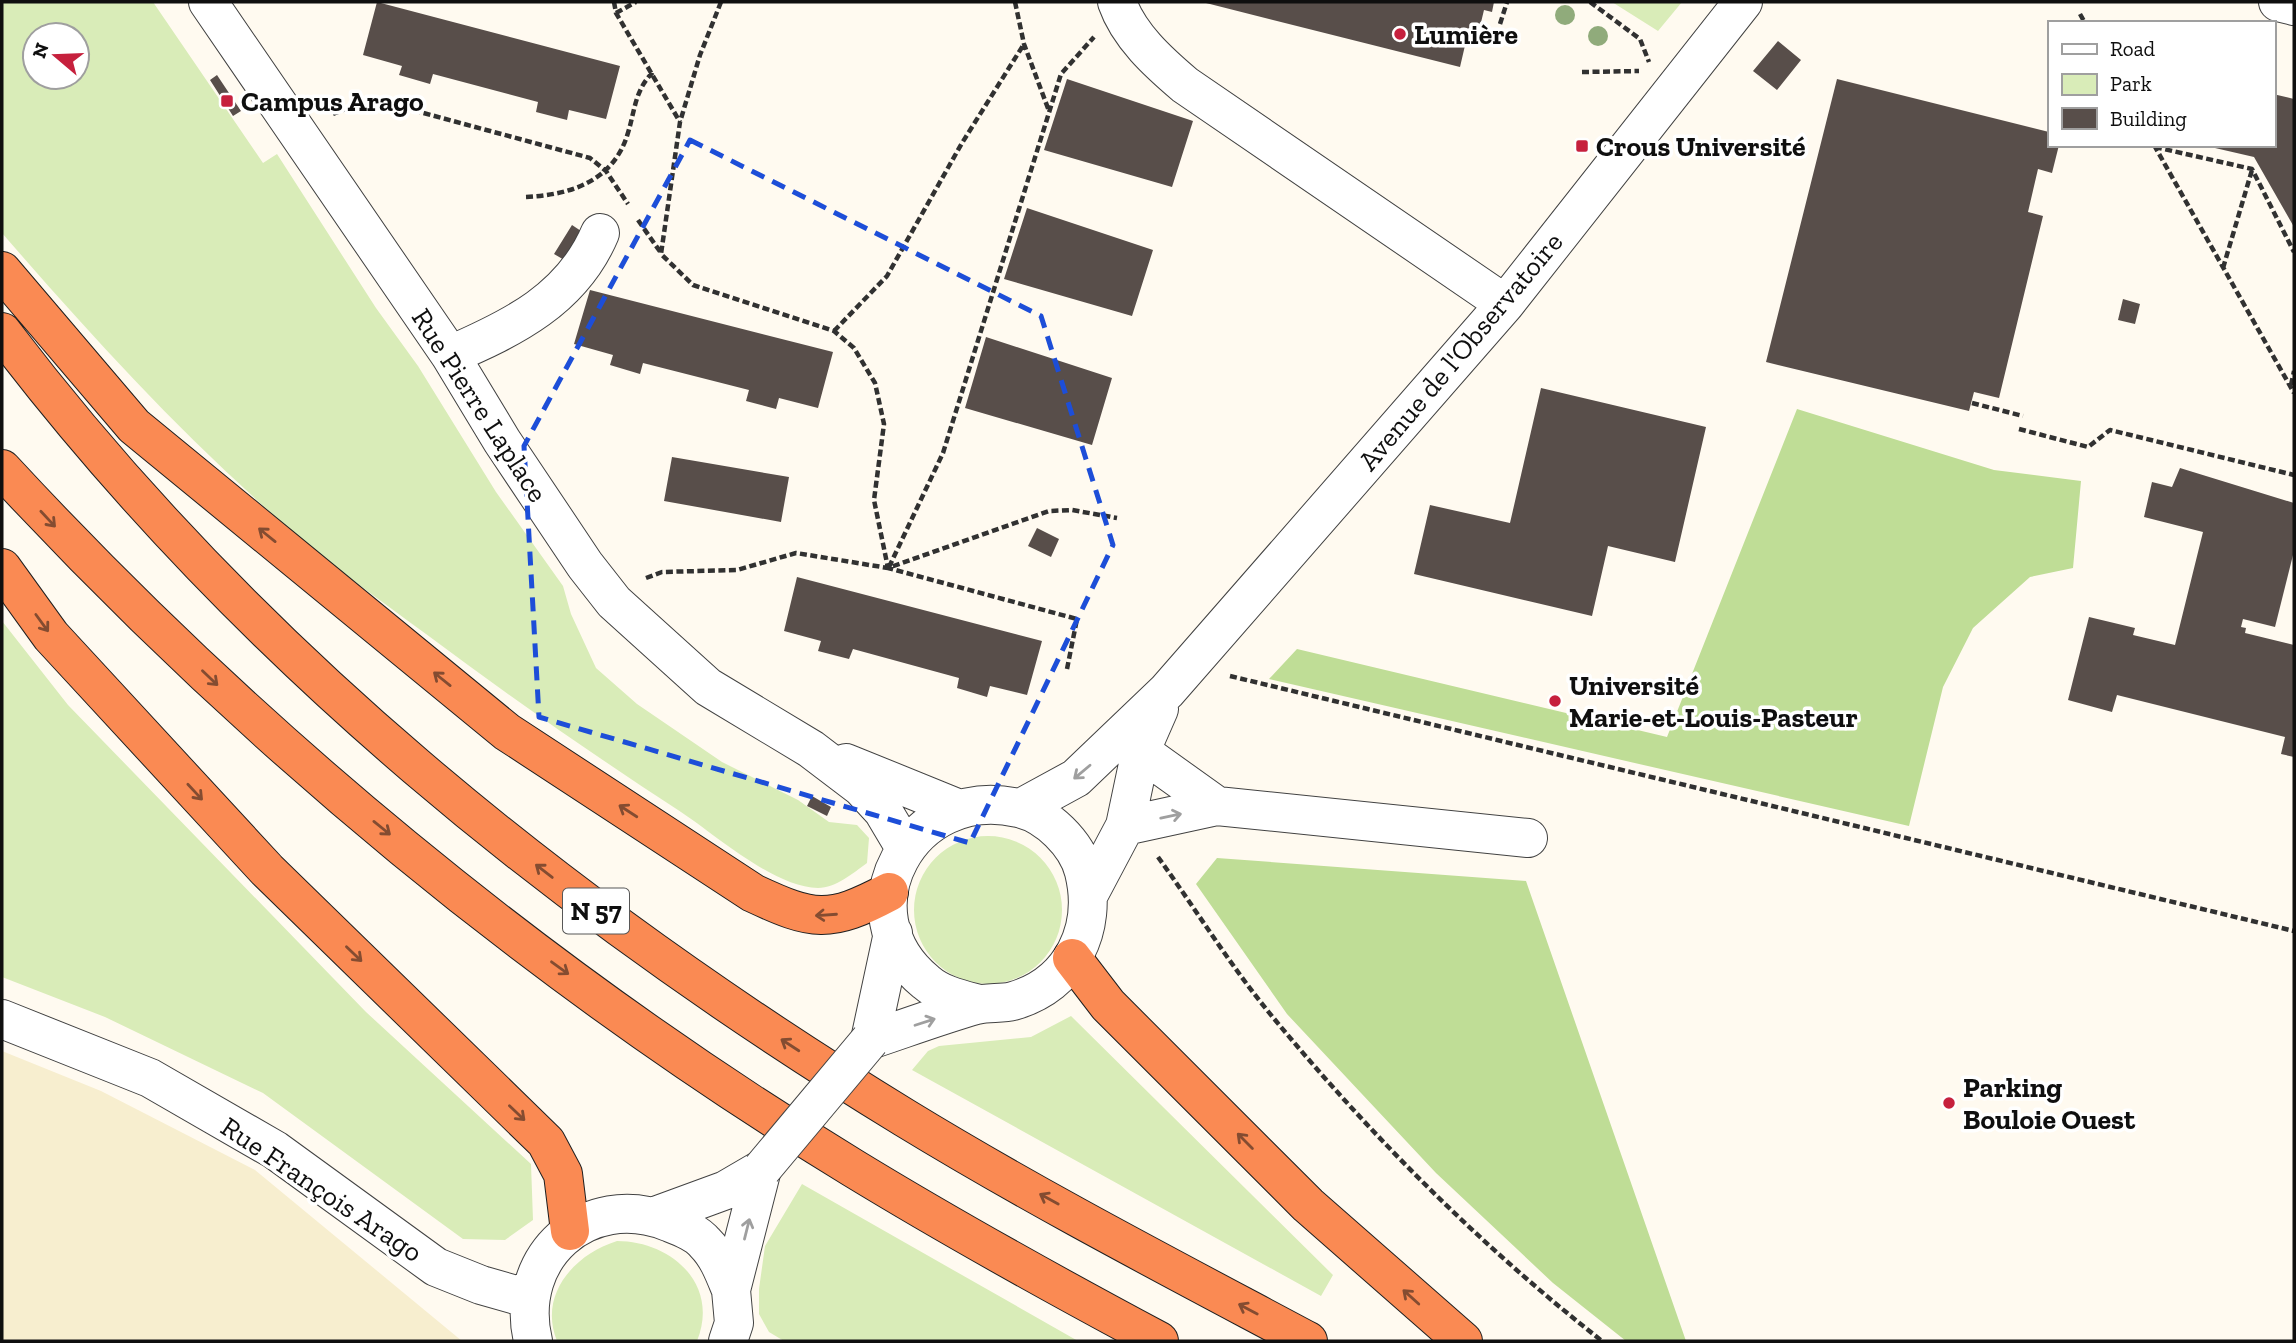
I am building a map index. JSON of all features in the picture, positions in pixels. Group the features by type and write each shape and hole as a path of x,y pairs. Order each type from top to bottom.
{"highway":[{"path":"2,271 134,426 507,732 753,893 794,912 830,916 859,908 889,892"},
{"name":"N 57","path":"2,332 143,504 279,643 419,773 566,888 708,992 908,1120 1308,1341"},
{"name":"N 57","path":"2,469 74,547 229,696 351,804 519,938 670,1048 852,1168 1158,1341"},
{"path":"2,568 51,636 267,870 546,1142 563,1174 570,1231"},
{"path":"1072,958 1108,1005 1308,1205 1463,1341"}],"street":[{"name":"Rue Pierre Laplace","path":"208,2 450,355 502,441 585,565 614,602 708,687 811,749 861,787 883,811 905,848"},
{"name":"Avenue de l'Observatoire","path":"1021,808 1131,744 1167,691 1505,303 1743,2"},
{"path":"2277,2 2294,6"},
{"path":"1119,6 1126,23 1160,63 1185,85 1505,303"},
{"path":"450,355 543,308 570,284 589,258 600,233"},
{"path":"1131,744 1217,806"},
{"path":"1089,894 1125,826 1131,744"},
{"name":"Rue Pierre Laplace","path":"811,749 957,808"},
{"path":"654,1216 726,1190 762,1168 870,1040 893,933 889,892 895,869 905,848 928,824 957,808 989,803 1021,808 1050,824 1069,843 1082,867 1089,894 1088,919 1081,944 1072,958 1043,988 1012,1002 979,1004 870,1040"},
{"path":"1125,826 1217,806 1528,838"},
{"path":"893,933 906,960 926,982 950,997 979,1004"},
{"name":"Rue François Arago","path":"2,1019 150,1078 275,1150 436,1267 481,1285 530,1299"},
{"path":"731,1290 762,1168"},
{"path":"533,1341 530,1299 533,1283 547,1254 570,1231 600,1216 634,1211 685,1228 704,1241 718,1259 731,1290 734,1323 728,1341"}],"path":[{"path":"614,2 616,13 680,122"},
{"path":"616,13 636,2"},
{"path":"661,254 680,122 700,55 721,2"},
{"path":"1015,2 1024,44 1049,112"},
{"path":"1500,24 1507,2"},
{"path":"1582,72 1652,71 1640,39 1590,2"},
{"path":"888,568 943,453 1061,74 1119,6"},
{"path":"2080,14 2084,21"},
{"path":"834,331 887,276 962,143 1024,44"},
{"path":"526,197 562,195 611,168 626,138 639,85 653,72"},
{"path":"327,115 363,102 379,102 590,158 606,171 630,208"},
{"path":"2155,147 2294,393"},
{"path":"2158,147 2252,169 2294,252"},
{"path":"2223,268 2252,169"},
{"path":"638,219 661,254 693,285 834,331 854,348 875,383 884,424 874,499 888,568"},
{"path":"2290,386 2294,371"},
{"path":"1972,403 2022,416"},
{"path":"2018,429 2088,447 2110,430 2294,475"},
{"path":"888,568 1049,511 1072,510 1117,518"},
{"path":"614,602 638,583 662,572 737,570 796,553 888,568 1077,619 1067,669"},
{"path":"1223,675 2294,931"},
{"path":"1157,856 1275,1020 1422,1185 1543,1295 1602,1341"}],"highlighted area":[{"path":"690,140 1041,316 1113,545 970,843 539,717 524,446"}],"shaded area":[{"path":"2,1051 101,1091 255,1170 462,1341 2,1341"}],"green space":[{"path":"2,2 153,2 263,163 277,154 376,308 418,366 496,492 563,586 571,614 596,668 637,704 722,762 798,800 829,822 857,825 869,838 867,863 831,886 818,888 782,879 745,858 582,746 342,572 293,532 178,425 2,233"},
{"path":"1612,2 1682,2 1658,31"},
{"path":"1797,409 1994,470 2081,481 2073,568 2030,577 1973,628 1943,687 1909,826 1269,679 1297,649 1667,737"},
{"path":"2,621 68,705 366,1012 531,1164 533,1220 505,1240 463,1239 263,1093 105,1017 2,977"},
{"path":"988,836 1016,842 1029,848 1040,858 1050,869 1056,882 1062,910 1056,938 1050,951 1040,962 1029,972 1016,978 988,984 960,978 947,972 936,962 926,951 920,938 914,910 920,882 926,869 936,858 947,848 960,842"},
{"path":"1217,858 1526,881 1686,1341 1626,1341 1553,1283 1436,1173 1287,1014 1196,884"},
{"path":"1071,1016 1333,1275 1321,1296 912,1070 928,1051 939,1046 1031,1037"},
{"path":"802,1184 1078,1341 784,1341 769,1332 759,1314 759,1289 765,1246"},
{"path":"617,1241 656,1249 686,1270 696,1284 702,1301 702,1320 697,1341 557,1341 552,1324 552,1307 564,1278 587,1256"}],"building":[{"path":"377,2 620,66 606,119 569,110 567,120 536,112 538,102 433,74 430,84 399,75 402,66 363,55"},
{"name":"Lumière","path":"1494,2 1492,12 1484,10 1477,39 1467,37 1460,67 1206,3"},
{"path":"1778,41 1801,60 1777,90 1753,71"},
{"path":"217,75 241,111 233,116 210,80"},
{"path":"1067,79 1193,121 1172,187 1044,150"},
{"path":"1837,79 2048,132 2048,147 2058,147 2052,173 2038,169 2028,212 2043,216 1999,398 1974,392 1969,411 1766,362"},
{"path":"2275,94 2294,99 2294,227 2254,157 2215,148 2275,147"},
{"path":"1027,208 1153,250 1132,316 1004,279"},
{"path":"572,225 584,233 566,261 554,254"},
{"path":"590,290 833,352 818,408 779,398 776,409 746,401 749,390 643,363 640,374 610,365 613,355 574,344"},
{"path":"2123,299 2140,304 2135,324 2118,320"},
{"path":"986,337 1112,378 1092,445 965,408"},
{"path":"1541,388 1706,427 1675,562 1608,546 1592,616 1414,574 1430,505 1510,523"},
{"path":"672,457 789,477 781,522 664,501"},
{"path":"2180,468 2294,503 2294,551 2275,627 2243,619 2241,627 2246,628 2245,633 2294,645 2294,757 2281,754 2285,737 2117,695 2112,712 2068,700 2089,617 2135,628 2133,635 2175,645 2203,532 2144,517 2152,482 2172,487"},
{"path":"1037,528 1059,539 1051,557 1028,546"},
{"path":"797,577 1042,641 1027,695 990,686 987,697 957,688 959,678 853,649 849,659 818,651 821,641 784,631"},
{"path":"812,796 831,807 827,816 807,806"}],"place":[{"name":"Lumière","path":"1400,34"},
{"name":"Campus Arago","path":"227,101"},
{"name":"Crous Université","path":"1582,146"},
{"name":"Université Marie-et-Louis-Pasteur","path":"1555,701"},
{"name":"Parking Bouloie Ouest","path":"1949,1103"}]}
